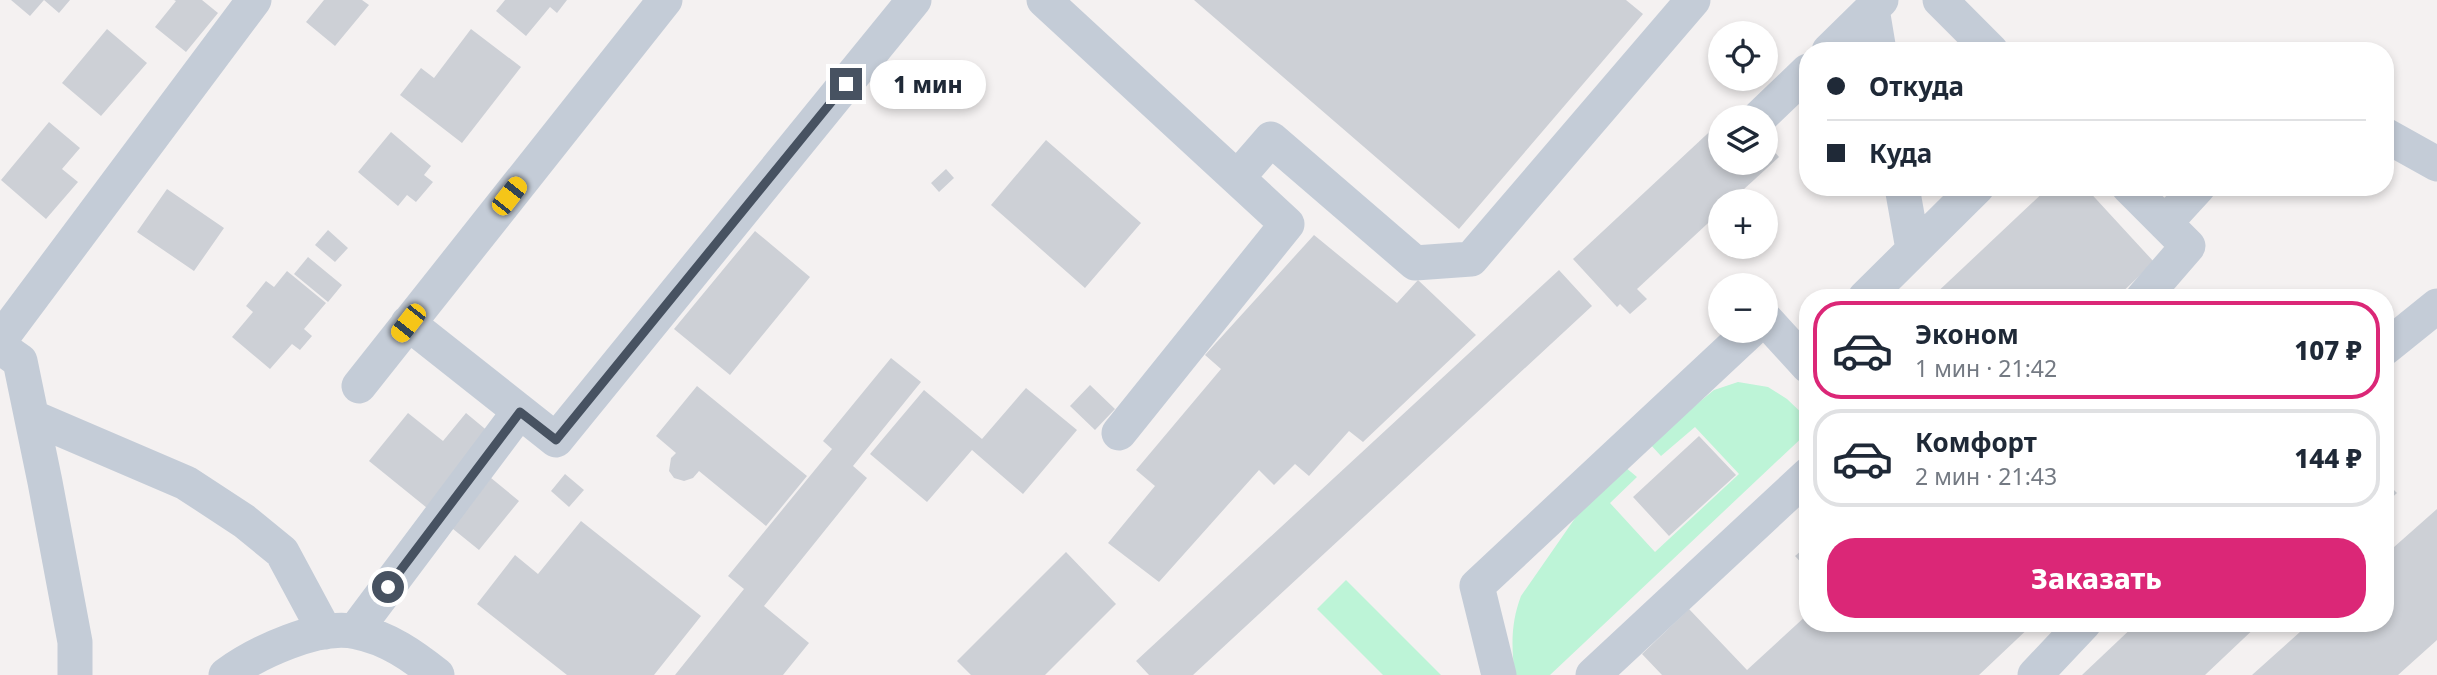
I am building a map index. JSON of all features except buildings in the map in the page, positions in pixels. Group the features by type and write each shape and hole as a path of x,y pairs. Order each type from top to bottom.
{"street":[{"path":"0,340 254,0"},
{"path":"359,386 665,0"},
{"path":"408,323 556,440 914,0"},
{"path":"1044,0 1287,224 1119,433"},
{"path":"1940,0 1982,42"},
{"path":"1238,177 1271,139 1415,263 1471,259 1691,1"},
{"path":"1838,42 1876,4"},
{"path":"1876,4 1878,42"},
{"path":"1773,105 1799,80"},
{"path":"2394,140 2437,163"},
{"path":"1904,196 1913,249"},
{"path":"1874,289 1968,196"},
{"path":"2138,196 2188,246 2151,289"},
{"path":"2165,223 2190,196"},
{"path":"2394,341 2437,306"},
{"path":"1778,332 1799,354"},
{"path":"1499,675 1477,586 1737,343"},
{"path":"0,347 20,361 75,642 75,675"},
{"path":"340,631 520,412"},
{"path":"32,417 186,483 244,521 282,552 340,631"},
{"path":"1593,675 1799,483"},
{"path":"226,675 244,662 287,643 340,631 391,643 437,675"},
{"path":"2035,675 2076,632"}],"green space":[{"path":"1738,382 1768,387 1799,410 1799,440 1550,675 1515,675 1513,635 1521,596 1587,501 1625,467 1637,477 1610,503 1655,552 1739,474 1695,427 1661,456 1649,443 1714,390"},
{"path":"1346,580 1441,675 1383,675 1317,609"}],"route":[{"path":"388,587 520,412 556,440 846,84"}]}
